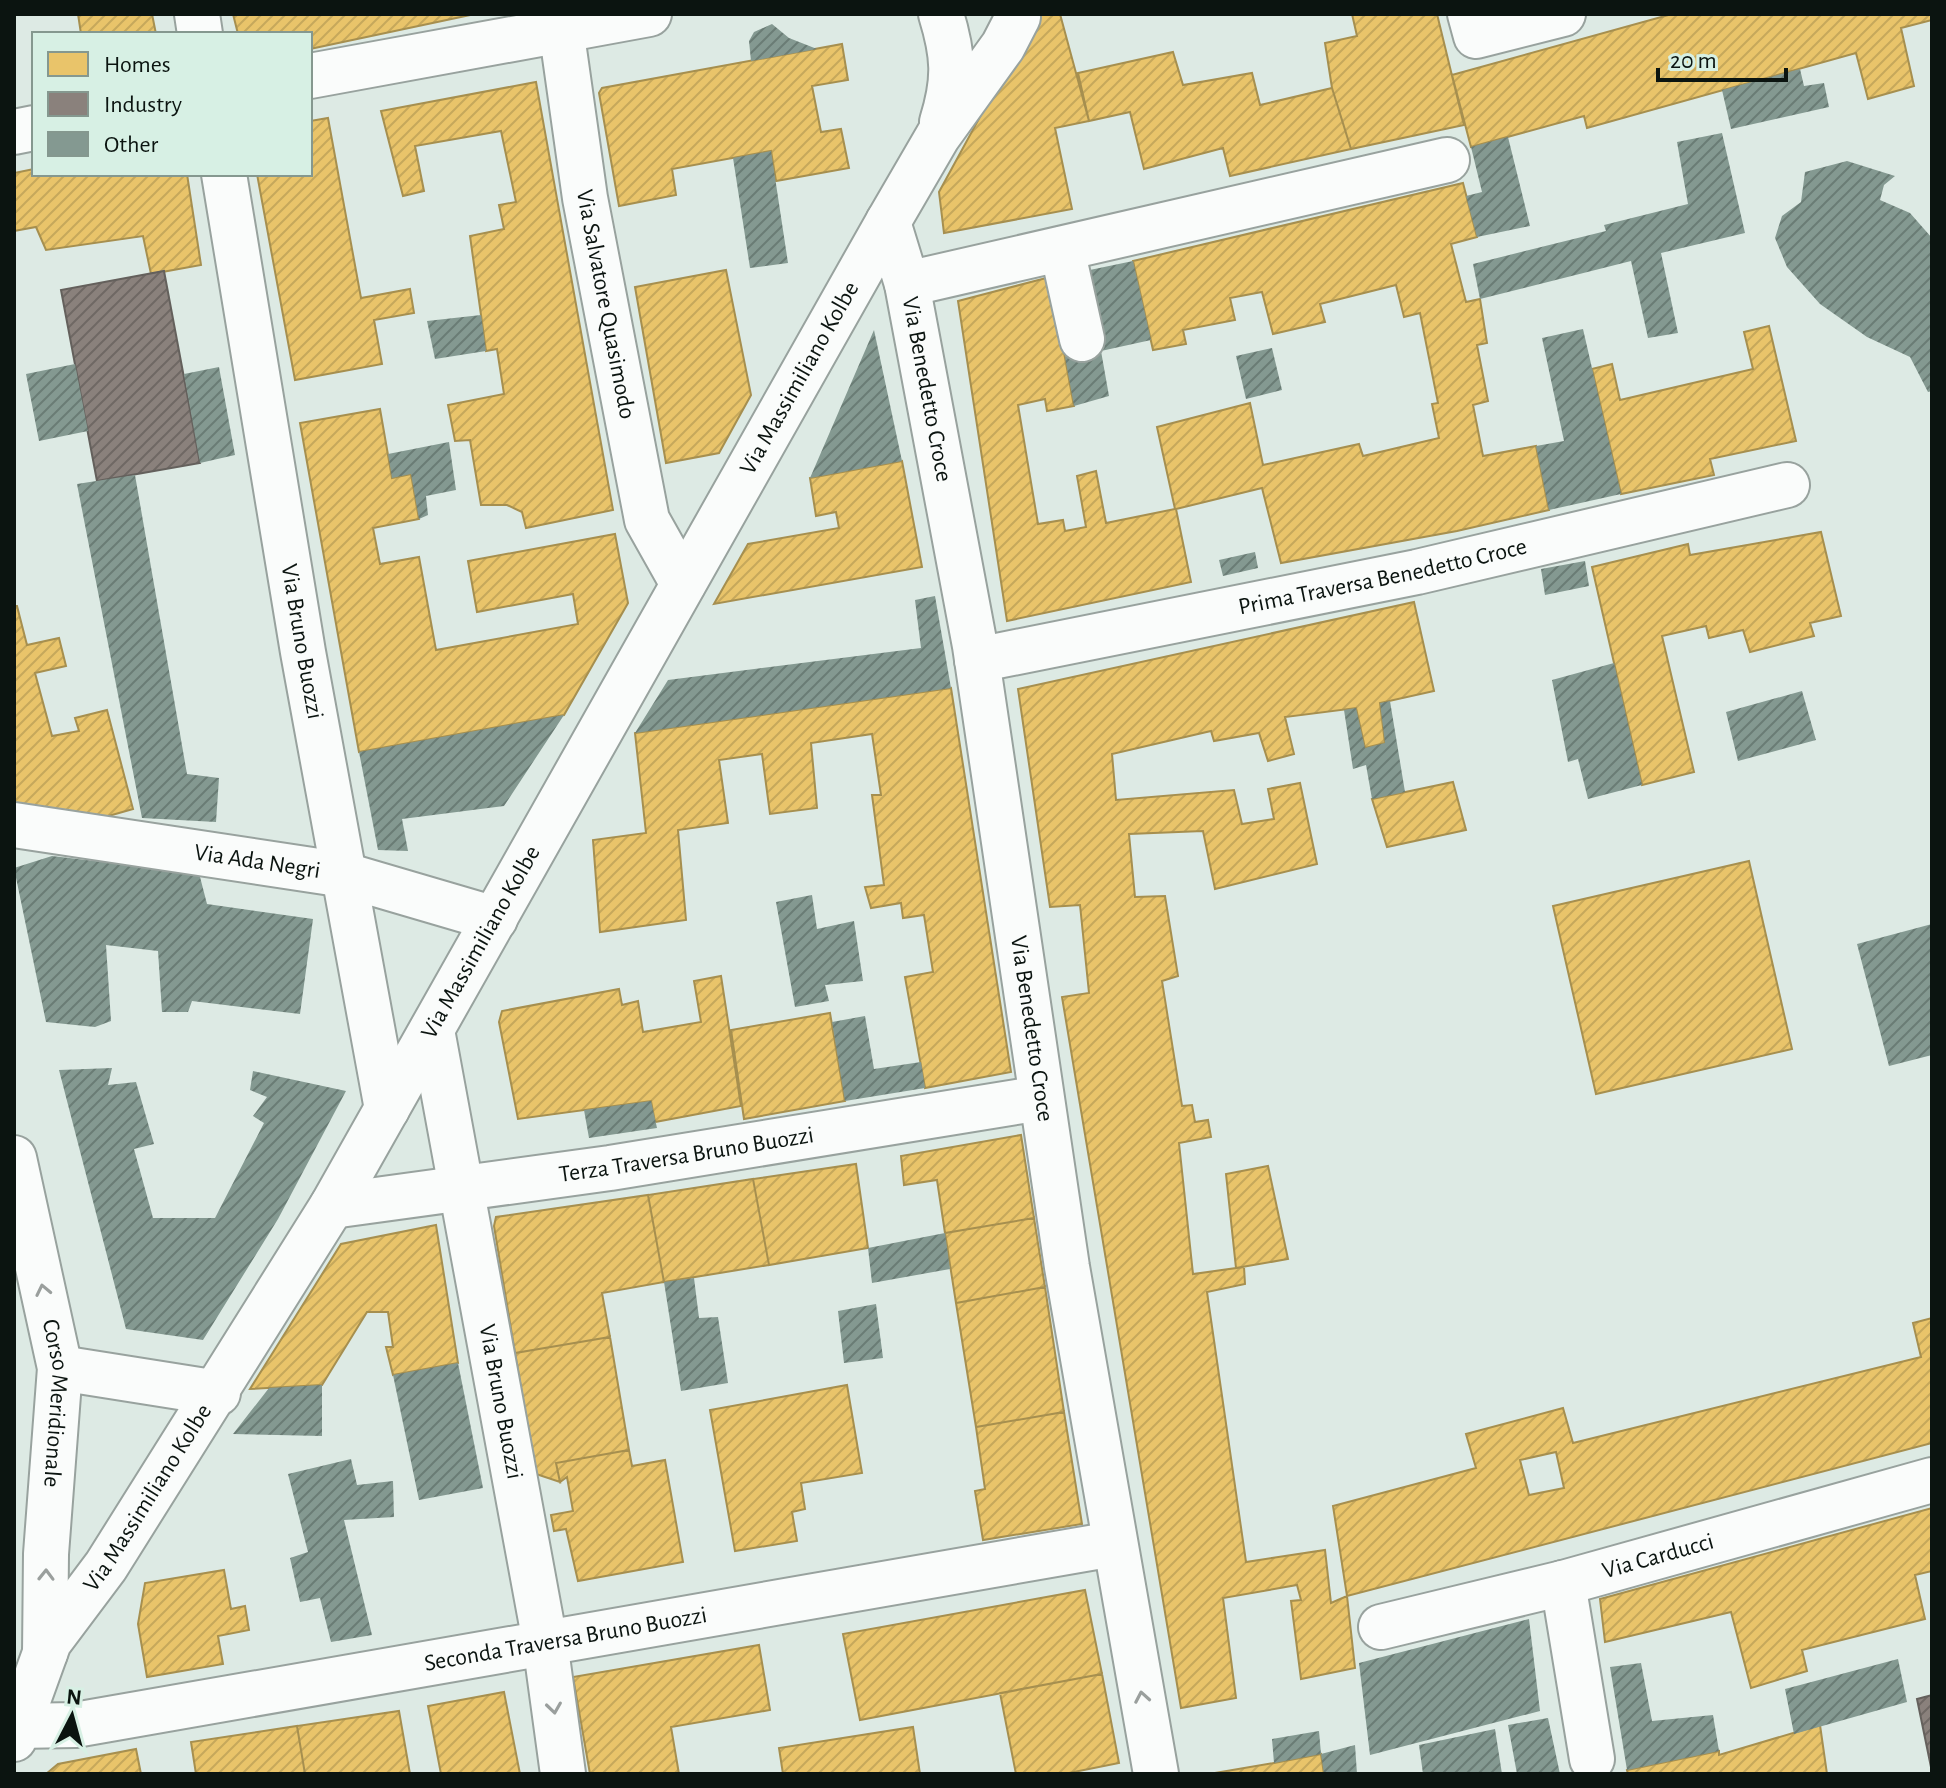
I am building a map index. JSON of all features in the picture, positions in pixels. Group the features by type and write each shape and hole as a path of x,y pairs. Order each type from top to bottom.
{"street":[{"path":"312,76 560,22 649,14"},
{"name":"Via Massimiliano Kolbe","path":"941,14 963,33 978,37 1007,28 1019,16"},
{"name":"Via Massimiliano Kolbe","path":"938,136 951,94 953,53 941,14"},
{"path":"1470,14 1476,36 1563,14"},
{"name":"Via Massimiliano Kolbe","path":"16,1732 47,1648 106,1566 218,1393 332,1206 888,222 938,136 1003,46 1019,16"},
{"name":"Via Salvatore Quasimodo","path":"560,22 585,198 647,520 683,584"},
{"name":"Via Benedetto Croce","path":"907,284 1447,160"},
{"name":"Via Bruno Buozzi","path":"224,176 300,637 387,1109"},
{"name":"Via Benedetto Croce","path":"888,222 907,284 977,660 1041,1098 1113,1544 1156,1774"},
{"path":"1062,249 1082,339"},
{"name":"Prima Traversa Benedetto Croce","path":"977,660 1417,572 1787,485"},
{"name":"Via Ada Negri","path":"14,825 345,875 495,919"},
{"name":"Via Bruno Buozzi","path":"432,1030 545,1642 563,1774"},
{"name":"Terza Traversa Bruno Buozzi","path":"332,1206 1041,1098"},
{"name":"Corso Meridionale","path":"14,1158 60,1368 46,1554 47,1648"},
{"path":"60,1368 218,1393"},
{"name":"Via Carducci","path":"1381,1627 1563,1583 1932,1480"},
{"name":"Seconda Traversa Bruno Buozzi","path":"16,1732 75,1725 1113,1544"},
{"path":"1563,1583 1592,1759"}],"building: Homes":[{"path":"78,14 152,14 156,32 81,32"},
{"path":"233,14 475,14 312,49 312,32 238,32"},
{"path":"1036,14 1060,14 1089,121 1055,128 1072,209 944,233 939,192"},
{"path":"1352,14 1437,14 1464,125 1351,149 1332,88 1325,43 1357,36"},
{"path":"1672,14 1932,14 1932,20 1901,28 1914,86 1868,99 1856,53 1587,128 1584,116 1471,147 1452,75"},
{"path":"842,44 848,80 812,86 821,132 841,129 849,168 776,181 771,151 672,169 676,195 619,206 599,93 602,88"},
{"path":"1173,52 1183,85 1252,73 1260,105 1332,88 1351,149 1230,176 1223,148 1144,169 1130,112 1089,121 1078,73"},
{"path":"536,82 613,510 526,528 522,512 507,505 481,505 470,440 455,441 448,405 504,394 497,349 486,351 470,236 504,229 499,205 516,202 501,131 415,146 424,191 403,196 381,111"},
{"path":"328,118 361,298 410,289 414,313 374,320 382,364 295,380 257,176 312,176 312,121"},
{"path":"32,169 32,176 187,176 201,265 151,274 143,236 46,250 36,227 14,231 14,173"},
{"path":"1463,183 1477,237 1451,244 1466,302 1480,299 1487,343 1477,345 1488,401 1473,405 1483,456 1536,446 1549,510 1457,531 1281,563 1262,488 1176,509 1191,582 1007,621 958,301 1050,277 1074,406 1047,411 1045,399 1018,405 1038,524 1063,520 1065,531 1086,527 1077,476 1096,471 1106,523 1175,509 1157,427 1250,403 1263,465 1359,444 1363,456 1439,438 1432,404 1438,403 1420,313 1404,317 1396,285 1320,304 1325,322 1273,334 1262,292 1230,298 1235,320 1183,330 1186,344 1153,350 1133,261"},
{"path":"726,270 751,395 719,453 666,463 635,287"},
{"path":"1769,326 1796,441 1710,459 1714,475 1621,494 1592,369 1612,364 1620,400 1753,369 1744,332"},
{"path":"380,409 392,478 411,474 419,519 373,528 380,564 419,557 436,650 578,624 573,594 477,612 468,561 615,534 628,603 564,715 359,752 300,423"},
{"path":"902,461 922,567 714,604 748,544 839,528 836,512 816,516 810,478"},
{"path":"1821,532 1841,616 1810,623 1814,636 1750,652 1743,630 1709,638 1706,626 1662,636 1694,772 1642,785 1592,567 1688,544 1690,555"},
{"path":"1414,602 1434,691 1380,703 1385,743 1365,748 1356,708 1285,717 1294,754 1268,761 1259,733 1214,741 1211,731 1112,754 1116,800 1234,790 1242,824 1274,819 1268,789 1300,783 1317,864 1215,889 1203,831 1129,834 1135,897 1165,896 1178,976 1162,981 1182,1106 1192,1105 1195,1122 1208,1120 1211,1137 1179,1143 1193,1274 1244,1267 1245,1284 1207,1292 1246,1562 1325,1550 1331,1603 1347,1596 1355,1668 1301,1679 1291,1601 1301,1600 1297,1585 1223,1598 1236,1698 1181,1708 1062,997 1089,993 1080,905 1050,907 1018,689"},
{"path":"14,606 17,606 27,645 59,638 66,666 35,673 52,736 79,731 75,718 107,710 133,809 105,817 14,806"},
{"path":"951,688 1011,1072 925,1088 905,977 933,972 924,915 903,918 901,903 871,908 865,887 884,885 872,795 881,795 872,734 811,743 817,808 770,814 762,754 719,760 728,823 678,830 686,920 600,932 593,840 646,833 635,733"},
{"path":"1453,782 1466,830 1387,847 1372,799"},
{"path":"1749,861 1792,1049 1596,1094 1553,906"},
{"path":"721,976 741,1106 655,1122 651,1101 518,1119 499,1022 502,1011 619,989 622,1005 638,1001 643,1032 701,1022 694,981"},
{"path":"830,1013 845,1101 744,1119 731,1030"},
{"path":"1021,1135 1034,1218 945,1233 937,1180 904,1185 901,1156"},
{"path":"856,1164 868,1248 769,1265 753,1179"},
{"path":"1268,1166 1288,1259 1236,1268 1226,1174"},
{"path":"753,1179 769,1265 664,1282 648,1195"},
{"path":"648,1195 664,1282 602,1293 610,1337 515,1353 494,1226 496,1217"},
{"path":"1034,1218 1045,1287 956,1303 945,1233"},
{"path":"436,1225 458,1363 393,1375 386,1347 393,1347 388,1312 367,1312 322,1385 250,1389 341,1244"},
{"path":"1045,1287 1064,1412 976,1427 956,1303"},
{"path":"1932,1318 1932,1443 1347,1596 1333,1506 1476,1468 1466,1434 1563,1408 1573,1443 1921,1357 1913,1323","holes":["1556,1452 1564,1488 1529,1495 1520,1460"]},
{"path":"610,1337 629,1450 556,1463 560,1482 536,1474 515,1353"},
{"path":"847,1385 862,1473 801,1483 805,1509 792,1512 797,1541 735,1551 710,1410"},
{"path":"1064,1412 1082,1524 983,1540 975,1491 985,1489 976,1427"},
{"path":"629,1450 632,1466 665,1460 683,1562 578,1581 566,1529 554,1531 551,1515 573,1511 567,1477 560,1482 556,1463"},
{"path":"1932,1508 1932,1571 1915,1575 1925,1619 1802,1650 1807,1671 1751,1688 1731,1612 1605,1642 1600,1599"},
{"path":"224,1570 231,1609 245,1606 249,1630 218,1636 223,1664 147,1677 138,1624 145,1583"},
{"path":"1085,1590 1102,1674 860,1720 843,1634"},
{"path":"759,1645 770,1710 671,1727 679,1774 590,1774 573,1677"},
{"path":"1102,1674 1119,1763 1064,1774 1016,1774 1000,1693"},
{"path":"504,1692 520,1774 441,1774 428,1706"},
{"path":"399,1711 410,1774 305,1774 297,1726"},
{"path":"1820,1725 1827,1774 1628,1774 1627,1770 1719,1751 1719,1755"},
{"path":"297,1726 305,1774 196,1774 191,1742"},
{"path":"913,1727 920,1774 783,1774 779,1748"},
{"path":"136,1749 141,1774 46,1774 58,1764"},
{"path":"1321,1754 1324,1774 1209,1774 1274,1763"}],"building: Industry":[{"path":"164,271 200,463 97,481 61,290"},
{"path":"1932,1695 1932,1772 1917,1699"}],"building: Other":[{"path":"772,24 789,38 817,49 751,61 749,41 754,32"},
{"path":"1800,69 1804,86 1824,83 1829,107 1731,129 1722,90"},
{"path":"1722,133 1745,233 1661,253 1678,333 1648,338 1631,261 1480,299 1473,264 1606,231 1604,225 1688,204 1677,142"},
{"path":"1508,137 1530,226 1477,237 1466,196 1482,192 1471,147"},
{"path":"771,151 788,263 750,268 733,158"},
{"path":"1847,161 1895,176 1884,185 1880,200 1910,213 1932,238 1932,391 1928,392 1910,357 1867,337 1820,304 1787,267 1775,238 1782,216 1801,202 1805,172"},
{"path":"1133,261 1151,340 1101,351 1085,271"},
{"path":"481,315 486,351 435,359 427,321"},
{"path":"1583,329 1621,494 1549,510 1536,446 1564,441 1542,338"},
{"path":"874,330 902,461 810,478"},
{"path":"1272,348 1282,390 1246,399 1236,356"},
{"path":"1101,351 1109,396 1074,406 1065,357"},
{"path":"75,364 88,431 39,441 26,374"},
{"path":"219,367 235,455 200,463 184,374"},
{"path":"449,442 456,490 426,496 428,515 419,519 411,474 392,478 388,454"},
{"path":"135,475 187,774 219,778 216,822 142,818 77,484"},
{"path":"1255,552 1258,568 1223,576 1219,560"},
{"path":"1585,561 1589,586 1545,595 1541,569"},
{"path":"935,596 951,688 635,733 668,680 921,648 915,600"},
{"path":"1614,663 1642,785 1588,799 1578,759 1568,762 1552,680"},
{"path":"1802,691 1816,740 1738,761 1726,712"},
{"path":"1390,701 1405,792 1372,799 1366,765 1353,769 1344,710 1356,708 1365,748 1385,743 1380,703"},
{"path":"564,715 504,806 402,819 408,851 378,850 359,752"},
{"path":"52,856 199,873 207,904 313,919 300,1014 192,1001 188,1012 162,1012 158,951 106,945 111,1021 95,1027 46,1022 14,868"},
{"path":"812,895 817,929 854,921 863,981 825,985 829,1001 795,1007 776,902"},
{"path":"1932,924 1932,1055 1889,1066 1857,944"},
{"path":"865,1016 874,1069 921,1062 925,1088 845,1101 832,1022"},
{"path":"112,1068 108,1085 136,1082 154,1144 134,1149 153,1218 215,1218 264,1123 253,1116 267,1097 250,1090 253,1071 346,1091 278,1219 203,1340 126,1329 59,1070"},
{"path":"651,1101 657,1128 589,1138 584,1110"},
{"path":"945,1233 950,1269 872,1283 868,1248"},
{"path":"694,1278 699,1318 718,1317 728,1383 681,1391 664,1282"},
{"path":"876,1304 883,1358 844,1363 838,1311"},
{"path":"458,1363 483,1488 419,1500 393,1375"},
{"path":"322,1385 322,1436 233,1434 269,1388"},
{"path":"351,1459 357,1485 393,1481 394,1517 344,1520 372,1635 331,1642 320,1598 300,1602 290,1558 308,1552 288,1474"},
{"path":"1529,1619 1540,1711 1370,1755 1359,1663"},
{"path":"1898,1659 1907,1702 1794,1734 1785,1689"},
{"path":"1641,1663 1652,1721 1713,1715 1719,1751 1627,1770 1610,1667"},
{"path":"1548,1718 1560,1774 1517,1774 1508,1725"},
{"path":"1495,1729 1502,1774 1423,1774 1419,1745"},
{"path":"1319,1731 1321,1754 1274,1763 1272,1739"},
{"path":"1355,1745 1357,1774 1324,1774 1321,1754"}]}
